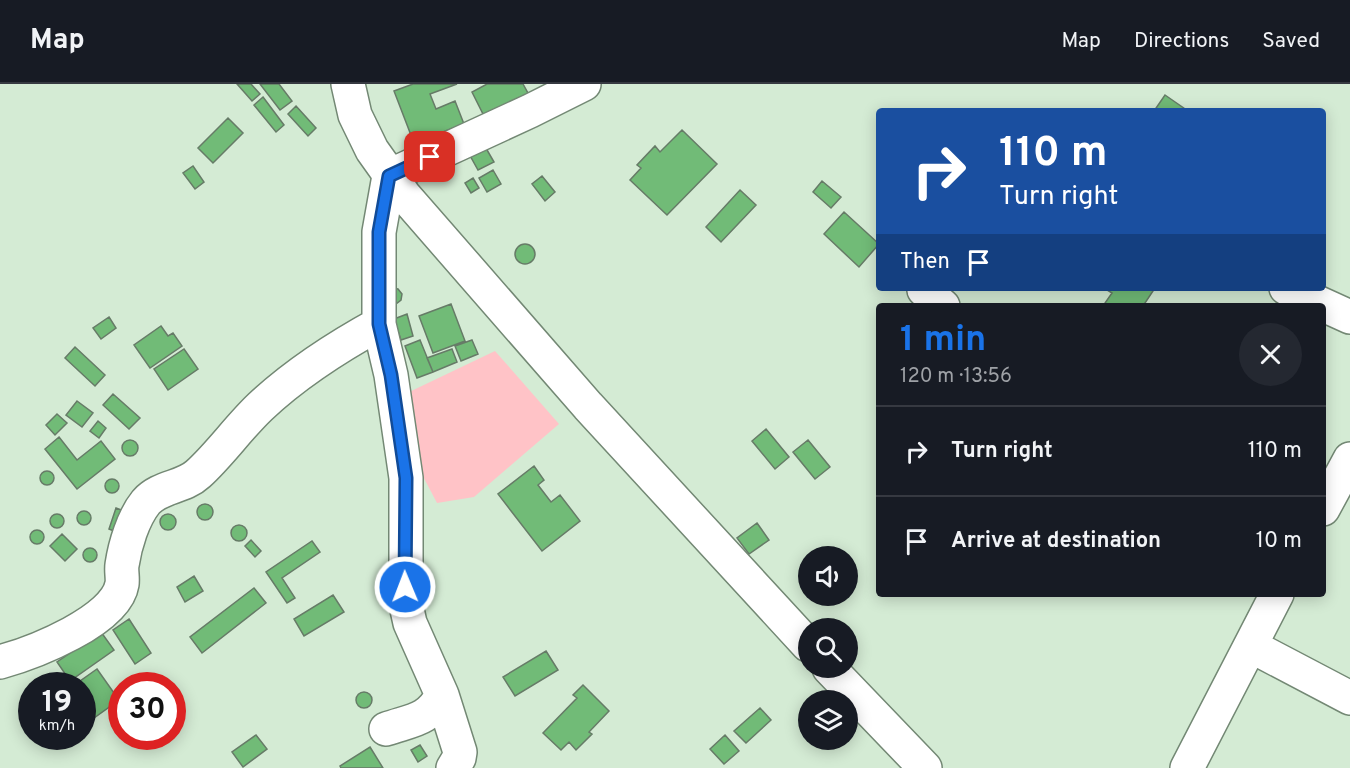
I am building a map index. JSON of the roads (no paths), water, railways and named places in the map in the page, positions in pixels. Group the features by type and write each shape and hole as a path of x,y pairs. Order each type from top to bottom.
{"street":[{"path":"348,84 355,115 372,150 389,176 588,406 798,634"},
{"path":"389,176 584,84"},
{"path":"389,176 379,232 379,324 391,375 406,478 406,604 410,623 442,695 460,752 453,768"},
{"path":"1293,291 1319,303"},
{"path":"1326,306 1350,317"},
{"path":"0,662 28,654 58,641 82,627 117,599 122,584 122,567 128,539 146,502 156,493 191,480 259,408 287,384 346,342 379,324"},
{"path":"1326,503 1350,459"},
{"path":"1187,768 1276,597"},
{"path":"1251,646 1350,698"},
{"path":"839,678 917,765"},
{"path":"386,729 429,714 436,707 442,695"}]}
